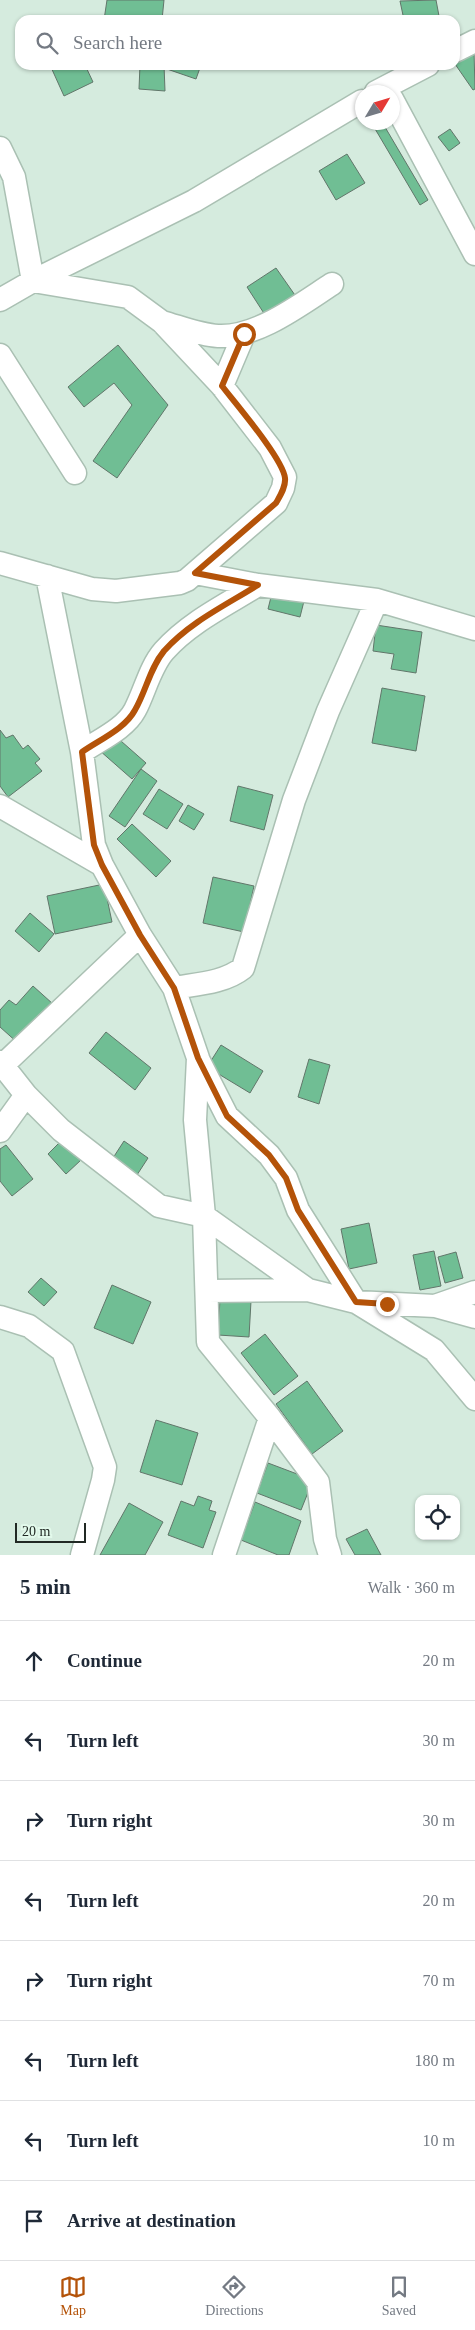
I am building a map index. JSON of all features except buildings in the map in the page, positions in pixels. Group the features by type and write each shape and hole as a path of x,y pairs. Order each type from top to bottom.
{"street":[{"path":"460,48 475,40"},
{"path":"398,85 420,70"},
{"path":"0,300 33,281 194,201 355,105"},
{"path":"400,118 475,254"},
{"path":"0,148 14,177 33,281"},
{"path":"0,563 92,589 116,591 180,583 195,573 276,503 283,488 285,477 270,448 222,386 162,322 128,298 33,281"},
{"path":"162,322 218,336 244,334 280,317 332,284"},
{"path":"222,386 244,334"},
{"path":"0,355 75,473"},
{"path":"195,573 258,585 376,600 475,629"},
{"path":"47,576 82,752 94,845 102,865 140,935 174,988 198,1058 227,1116 269,1155 286,1178 298,1210 356,1302 434,1350 475,1398"},
{"path":"82,752 123,725 135,711 146,684 163,653 185,630 258,585"},
{"path":"174,988 219,980 234,975 243,968 294,800 328,712 376,600"},
{"path":"0,806 102,865"},
{"path":"140,935 2,1064 26,1095 61,1130 159,1206 204,1216 308,1290"},
{"path":"198,1058 195,1120 204,1216 208,1291 208,1342 270,1418 318,1482 325,1539 330,1555"},
{"path":"0,1131 26,1095"},
{"path":"208,1291 308,1290 356,1302 435,1306 475,1317"},
{"path":"435,1306 475,1292"},
{"path":"0,1317 29,1326 63,1351 105,1467 82,1555"},
{"path":"224,1555 270,1418"}],"route":[{"path":"244,334 222,386 270,448 285,477 283,488 276,503 195,573 258,585 185,630 163,653 146,684 135,711 123,725 82,752 94,845 102,865 140,935 174,988 198,1058 227,1116 269,1155 286,1178 298,1210 356,1302 387,1304"}]}
